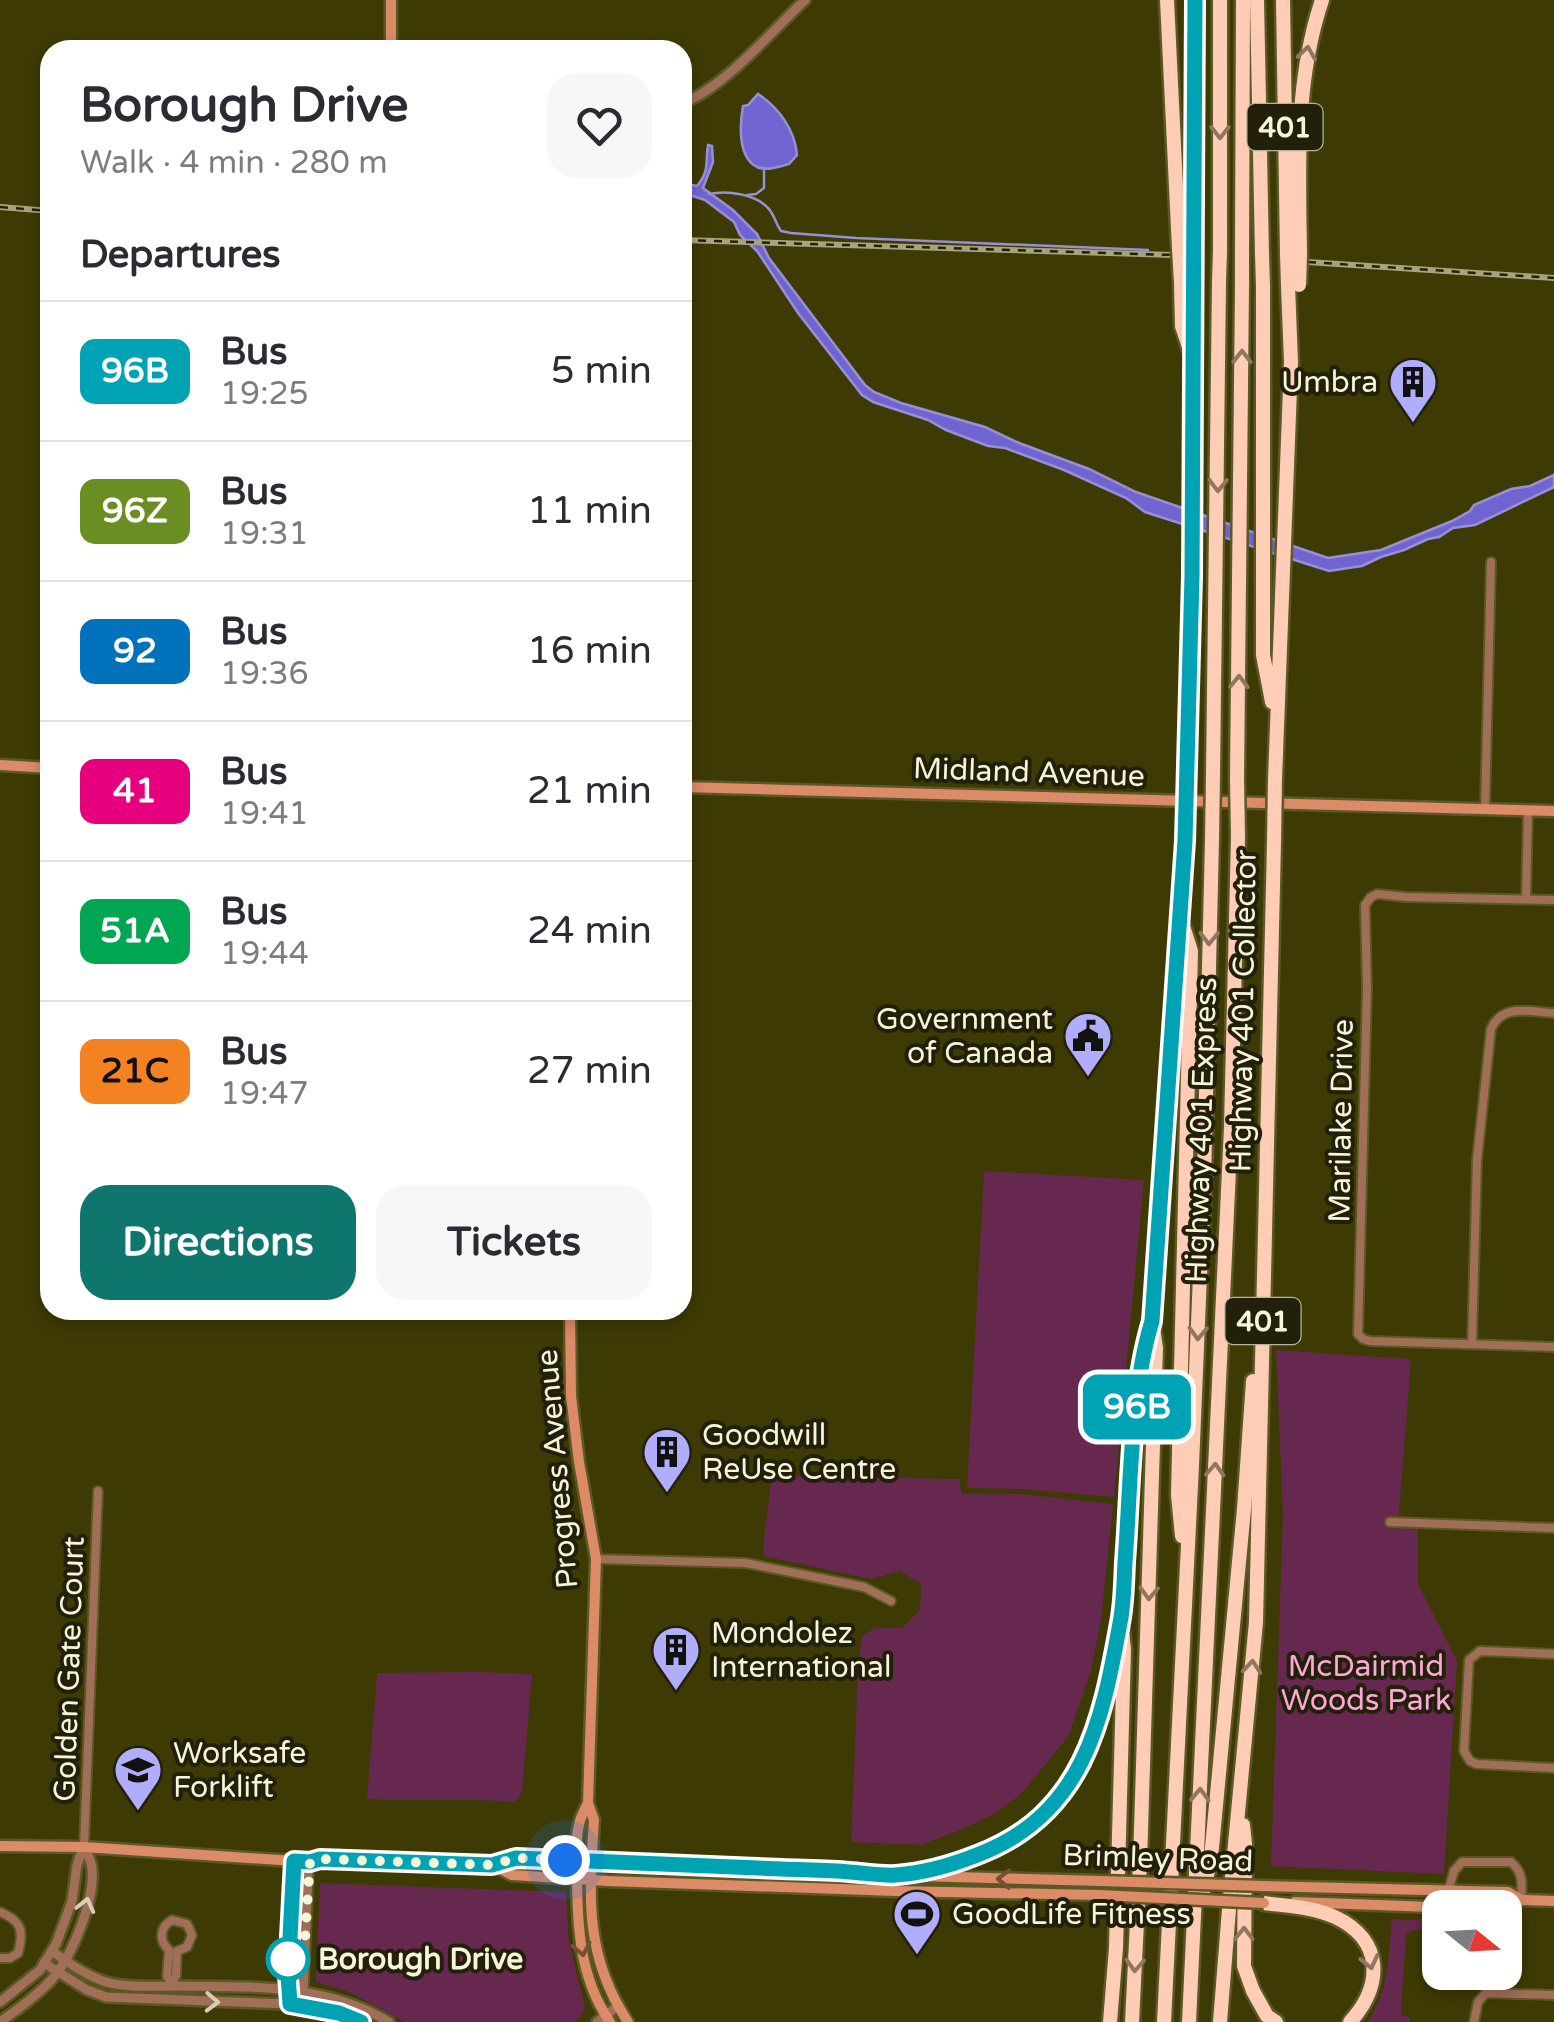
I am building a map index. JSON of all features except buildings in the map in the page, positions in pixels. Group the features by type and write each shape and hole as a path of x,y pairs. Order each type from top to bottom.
{"highway":[{"path":"1168,0 1187,249"},
{"name":"Highway 401 Collector","path":"1132,2022 1156,1348 1152,1321 1185,841 1194,359 1187,249 1195,0"},
{"name":"Highway 401 Express","path":"1164,2022 1204,1180 1213,775 1220,0"},
{"name":"Highway 401 Express","path":"1189,2022 1231,1127 1238,838 1243,0"},
{"path":"1257,0 1263,286 1262,655 1277,727"},
{"name":"401","path":"1283,0 1294,254"},
{"path":"1294,254 1300,102 1310,36 1322,0"},
{"name":"Highway 401 Collector","path":"1220,2022 1256,1622 1275,779 1294,254"},
{"path":"1181,919 1191,952 1178,1496 1186,1578"},
{"path":"1195,1927 1213,1838 1244,1508 1268,1184"},
{"path":"896,1875 957,1863 1036,1823 1078,1771 1091,1743 1121,1620 1135,1430 1144,1348 1152,1321"},
{"path":"1110,2022 1116,1948 1124,1649 1121,1620"},
{"path":"1240,1799 1245,1844 1244,1966 1266,2016 1276,2022"},
{"path":"1264,1903 1332,1916 1348,1924 1362,1939 1372,1953 1375,1971 1371,1994 1350,2022"}],"main road":[{"path":"391,0 392,40"},
{"path":"0,765 40,767"},
{"name":"Midland Avenue","path":"692,788 1554,811"},
{"name":"Progress Avenue","path":"570,1320 579,1462 596,1560 588,1803 594,1820 591,1912 602,1974 628,2022"},
{"name":"Progress Avenue","path":"588,1803 578,1823 580,1946 604,2020"},
{"name":"Brimley Road","path":"0,1846 84,1847 310,1862 320,1859 492,1865 516,1858 896,1875 1469,1890"},
{"name":"Brimley Road","path":"492,1865 512,1875 592,1880 1422,1906"},
{"path":"730,1884 731,1867"},
{"name":"Brimley Road","path":"1522,1900 1554,1901"}],"street":[{"path":"692,99 723,78 805,0"},
{"path":"1485,810 1491,562"},
{"path":"1526,899 1528,810"},
{"name":"Marilake Drive","path":"1554,900 1377,894 1368,899 1364,912 1367,958 1358,1334 1362,1340 1370,1341 1554,1347"},
{"path":"1472,1344 1477,1160 1492,1029 1496,1018 1507,1011 1554,1013"},
{"name":"Golden Gate Court","path":"84,1847 98,1491"},
{"path":"1390,1522 1554,1528"},
{"path":"596,1560 746,1563 864,1586 891,1601"},
{"path":"1554,1654 1480,1651 1469,1660 1464,1751 1477,1764 1554,1768"},
{"path":"0,2002 40,1970 48,1957 67,1917 84,1847"},
{"path":"0,2022 47,1984 65,1960 89,1898 93,1866 84,1847"},
{"path":"290,2004 294,1861"},
{"path":"303,2006 310,1862"},
{"path":"1450,1889 1454,1871 1462,1862 1510,1862 1521,1876 1521,1890"},
{"path":"0,1912 15,1920 22,1936 18,1953 0,1958"},
{"path":"179,1920 190,1927 192,1940 177,1952 176,1976 171,1983 167,1976 169,1950 162,1942 162,1932 168,1922 179,1920"},
{"path":"48,1957 65,1960 89,1975 118,1984 303,1992 347,2002 389,2022"},
{"path":"48,1957 58,1971 87,1990 117,1998 290,2004 339,2013 360,2022"},
{"path":"1474,2022 1478,2002 1486,1993 1554,1995"},
{"path":"604,2020 618,2006"}],"green space":[{"path":"984,1171 1144,1180 1114,1497 967,1488"},
{"name":"McDairmid Woods Park","path":"1276,1350 1411,1359 1398,1526 1418,1529 1418,1584 1457,1661 1444,1874 1271,1866 1283,1516"},
{"path":"772,1476 959,1479 962,1494 1020,1494 1113,1504 1101,1620 1091,1671 1068,1737 1020,1795 989,1817 921,1845 851,1842 862,1636 875,1628 902,1628 920,1610 921,1584 900,1571 871,1579 764,1556"},
{"path":"377,1673 532,1674 522,1792 515,1802 367,1799"},
{"path":"320,1883 566,1892 569,1943 585,2007 580,2018 573,2022 404,2022 350,1992 316,1982"},
{"path":"1392,1919 1422,1920 1422,1928 1406,1933 1401,2014 1410,2022 1367,2022 1380,1999"}],"shaded area":[{"path":"758,94 789,128 797,155 789,164 761,168 746,156 741,130 743,106"},
{"path":"708,145 712,146 713,162 703,188 757,234 769,258 874,392 985,427 1136,492 1328,558 1381,550 1452,521 1474,505 1554,475 1554,487 1475,525 1453,528 1362,566 1329,571 1145,512 1126,498 1064,470 1005,448 988,446 862,395 734,222 705,200 692,196 692,185 697,186 706,166"}],"waterway":[{"path":"747,195 764,188 764,168"},
{"path":"709,194 732,193 756,199 770,210 781,231 791,233 1148,250"}],"railway":[{"path":"0,207 40,210"},
{"path":"692,240 1174,255"},
{"path":"1292,261 1554,278"}],"bus line":[{"name":"96B","path":"361,2022 339,2013 290,2004 294,1861 492,1865 516,1858 896,1875 957,1863 1036,1823 1078,1771 1091,1743 1121,1620 1135,1430 1144,1348 1152,1321 1181,919 1192,576 1195,0"}],"place":[{"name":"Umbra","path":"1413,424"},
{"name":"Government of Canada","path":"1088,1078"},
{"name":"Goodwill ReUse Centre","path":"667,1494"},
{"name":"Mondolez International","path":"676,1692"},
{"name":"Worksafe Forklift","path":"138,1812"},
{"name":"GoodLife Fitness","path":"917,1956"},
{"name":"Borough Drive","path":"288,1959"}],"route":[{"path":"288,1959 304,1955 310,1862 320,1859 492,1865 516,1858 565,1860"}]}
